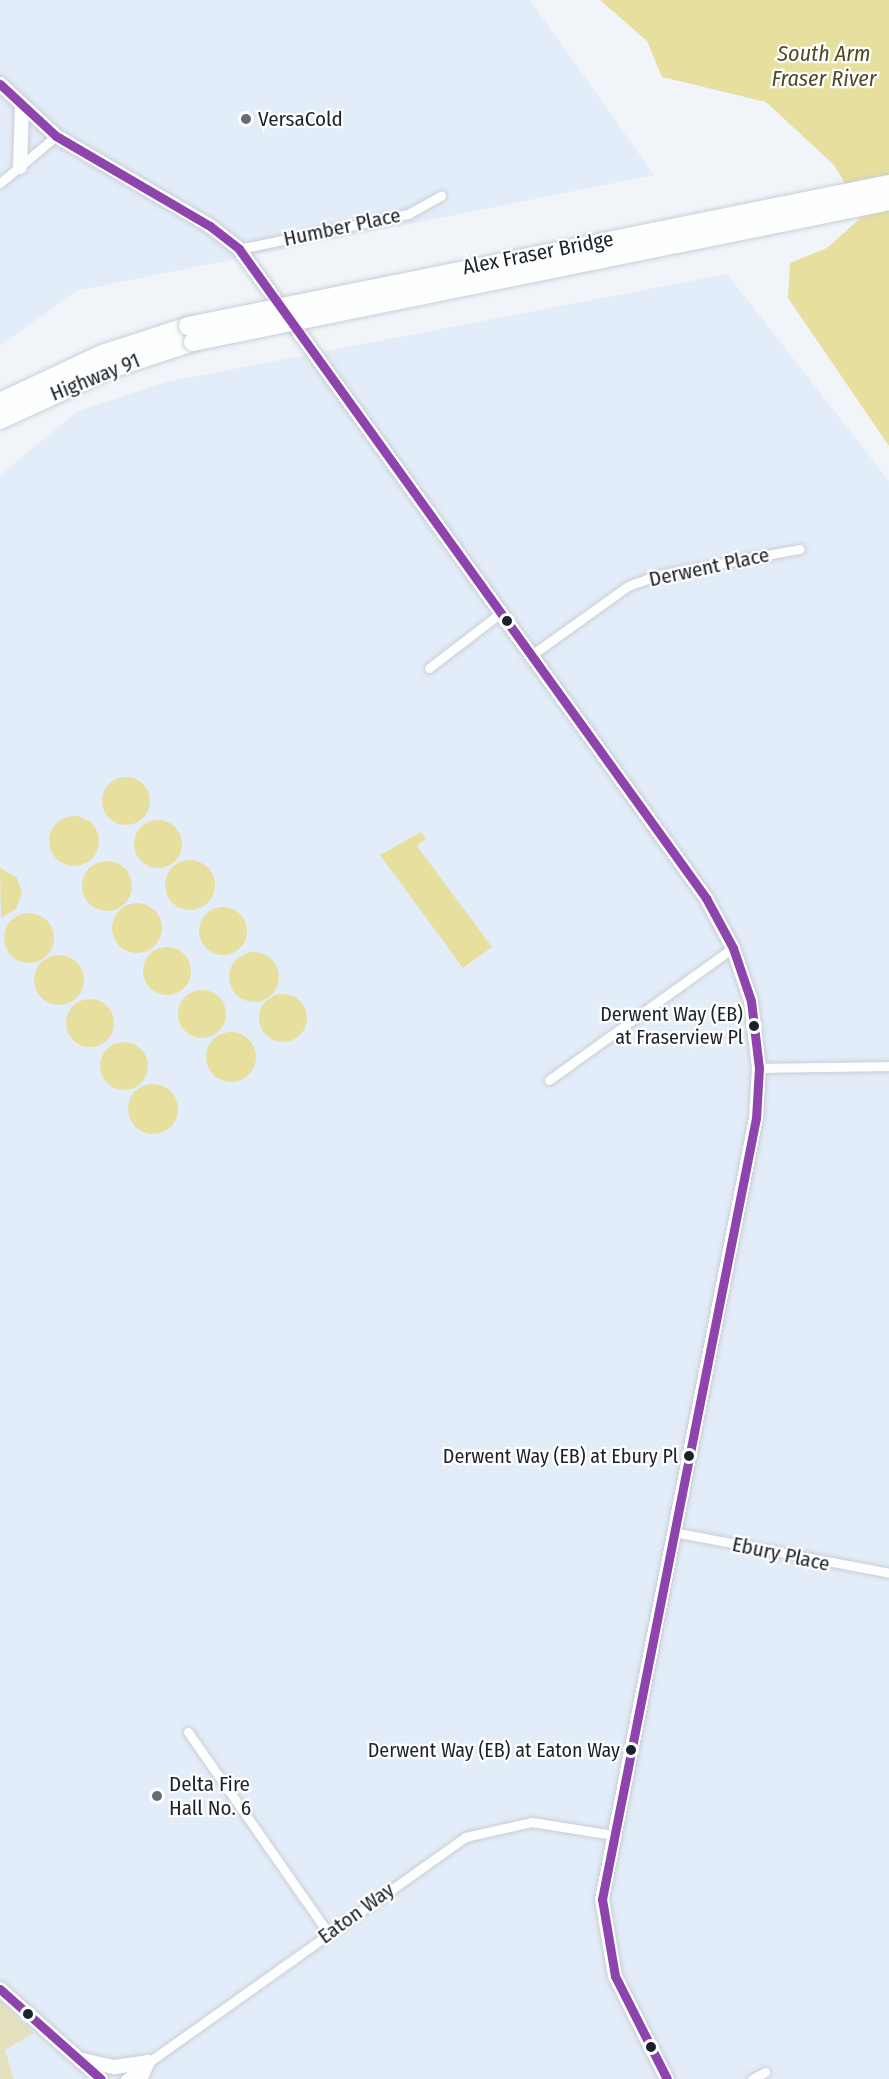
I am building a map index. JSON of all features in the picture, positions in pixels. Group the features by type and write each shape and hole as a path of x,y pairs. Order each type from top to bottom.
{"highway":[{"name":"Alex Fraser Bridge","path":"191,334 889,184"},
{"name":"Alex Fraser Bridge","path":"191,334 889,201"},
{"name":"Highway 91","path":"0,402 102,354 191,334"},
{"name":"Highway 91","path":"0,420 191,334"}],"street":[{"path":"0,84 56,136 210,226 239,249 533,654 711,905 733,948 751,1001 759,1068 756,1118 602,1899 605,1940 615,1976 667,2079"},
{"path":"20,167 22,106"},
{"path":"0,183 56,136"},
{"name":"Humber Place","path":"239,249 408,214 441,196"},
{"name":"Derwent Place","path":"533,654 628,586 658,575 800,549"},
{"path":"429,668 502,612"},
{"path":"549,1080 733,948"},
{"path":"759,1068 889,1066"},
{"name":"Ebury Place","path":"673,1532 889,1573"},
{"path":"188,1732 329,1934"},
{"name":"Eaton Way","path":"124,2079 445,1849 485,1830 532,1821 614,1834"},
{"path":"0,1989 101,2079"},
{"path":"79,2059 114,2067 148,2062"},
{"path":"140,2079 148,2062"},
{"path":"752,2079 765,2072"}],"shaded area":[{"path":"0,0 530,0 654,175 76,291 0,346"},
{"path":"727,274 889,481 889,2079 14,2079 5,2050 34,2033 0,2000 0,475 78,411 166,382"},
{"path":"0,2000 34,2033 5,2050 14,2079 0,2079"}],"water":[{"name":"South Arm Fraser River","path":"600,0 889,0 889,446 788,298 790,263 827,248 864,215 834,165 766,102 662,77 647,41"},
{"path":"126,777 143,784 150,801 143,818 126,825 109,818 102,801 109,784"},
{"path":"74,816 92,823 99,841 92,859 74,866 56,859 49,841 56,823"},
{"path":"153,820 163,820 178,830 182,844 181,853 172,864 163,868 153,868 138,858 134,849 134,839 144,824"},
{"path":"421,832 426,838 417,846 492,947 463,968 380,855"},
{"path":"190,860 204,864 211,871 215,885 211,899 204,906 190,910 176,906 169,899 165,885 169,871 176,864"},
{"path":"102,861 112,861 125,868 132,881 132,891 125,904 112,911 102,911 93,907 86,900 82,891 82,881 86,872 93,865"},
{"path":"0,868 17,878 22,893 16,909 1,918"},
{"path":"137,903 155,910 162,928 155,946 137,953 119,946 112,928 119,910"},
{"path":"218,907 228,907 240,914 247,926 247,936 240,948 228,955 218,955 203,944 199,936 199,926 210,911"},
{"path":"24,913 34,913 47,920 54,933 54,943 47,956 34,963 24,963 15,959 8,952 4,943 4,933 8,924 15,917"},
{"path":"167,947 184,954 191,971 184,988 167,995 150,988 143,971 150,954"},
{"path":"254,952 268,956 275,963 279,977 275,991 268,998 254,1002 240,998 233,991 229,977 233,963 240,956"},
{"path":"59,955 77,962 84,980 77,998 59,1005 41,998 34,980 41,962"},
{"path":"197,990 207,990 222,1000 226,1014 225,1023 216,1034 207,1038 197,1038 182,1028 178,1019 178,1009 188,994"},
{"path":"278,994 288,994 303,1004 307,1018 303,1032 297,1038 288,1042 278,1042 263,1032 259,1023 259,1013 269,998"},
{"path":"90,999 107,1006 114,1023 107,1040 90,1047 73,1040 66,1023 73,1006"},
{"path":"231,1032 249,1039 256,1057 249,1075 231,1082 213,1075 206,1057 213,1039"},
{"path":"119,1042 129,1042 144,1052 148,1066 147,1075 138,1086 129,1090 119,1090 104,1080 100,1071 100,1061 110,1046"},
{"path":"153,1084 171,1091 178,1109 171,1127 153,1134 135,1127 128,1109 135,1091"}],"transit line":[{"path":"0,84 56,136 210,226 239,249 706,898 733,948 751,1001 759,1068 756,1118 602,1899 615,1976 667,2079"},
{"path":"0,1989 101,2079"}],"place":[{"name":"VersaCold","path":"246,119"},
{"name":"Derwent Way (EB) at Fraserview Pl","path":"754,1026"},
{"name":"Derwent Way (EB) at Ebury Pl","path":"689,1456"},
{"name":"Derwent Way (EB) at Eaton Way","path":"631,1750"},
{"name":"Delta Fire Hall No. 6","path":"157,1796"}]}
